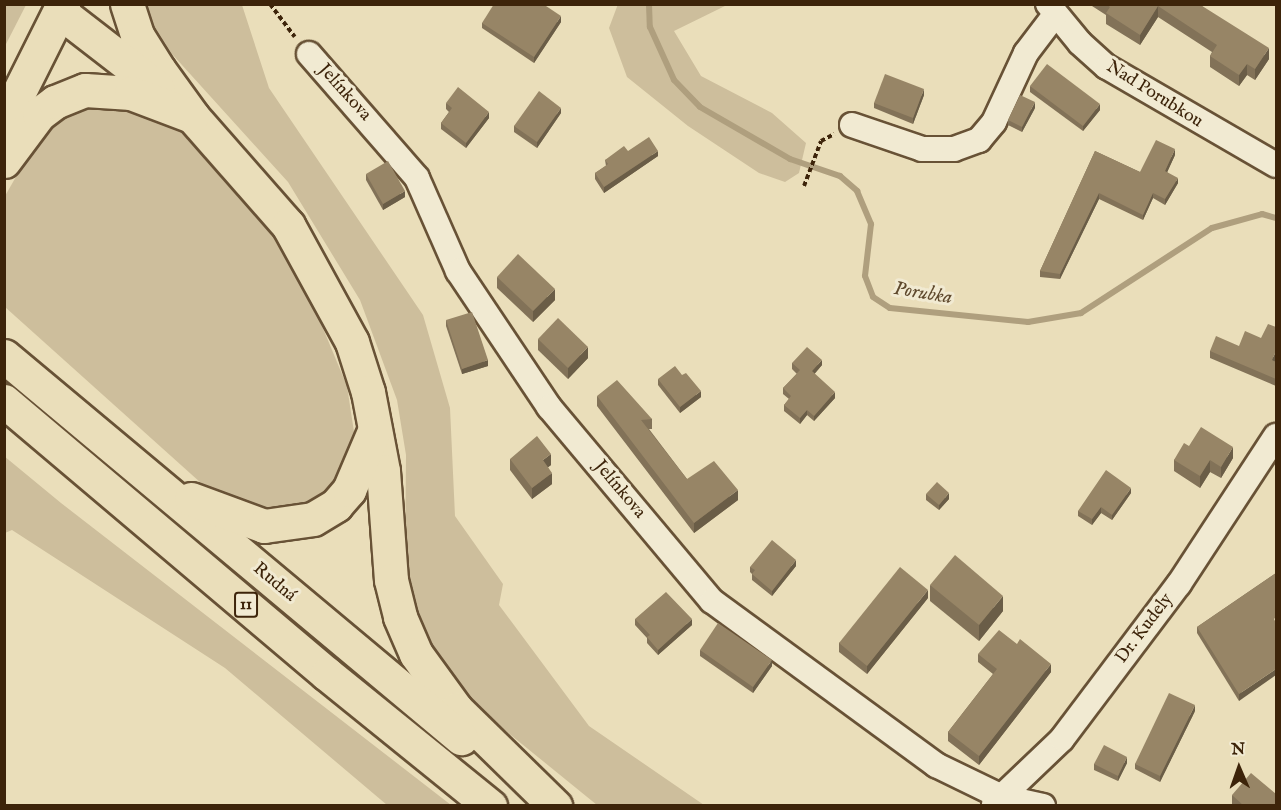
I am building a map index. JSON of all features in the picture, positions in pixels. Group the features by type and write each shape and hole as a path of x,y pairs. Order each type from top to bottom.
{"highway":[{"path":"127,4 141,43 193,117 267,198 316,270 357,354 384,481 392,580 412,646 448,700 555,806"},
{"path":"4,123 62,8 193,117"},
{"path":"4,161 39,114 56,102 85,90 131,93 193,117"},
{"name":"Rudná","path":"4,356 353,651 547,806"},
{"name":"Rudná","path":"4,401 327,674 490,806"},
{"path":"154,481 250,524 270,527 297,524 325,513 349,490 374,429"}],"street":[{"path":"852,125 922,148 954,149 979,140 994,122 1026,53 1051,10"},
{"name":"Nad Porubkou","path":"1051,10 1107,67 1276,165"},
{"name":"Jelínkova","path":"309,54 417,178 458,271 549,407 712,601 936,765 997,801 1043,806"},
{"name":"Dr. Kudely","path":"997,801 1062,739 1179,584 1276,436"}],"path":[{"path":"270,4 309,54"},
{"path":"804,186 821,141"}],"shaded area":[{"path":"618,4 727,5 674,31 701,76 772,113 806,143 799,173 785,182 759,173 688,126 627,77 609,28"},
{"path":"4,5 26,5 5,46"},
{"path":"145,5 242,5 269,88 423,315 450,408 455,516 503,584 499,605 589,726 704,805 597,805 469,701 421,633 405,577 406,455 397,400 360,300 288,182 172,54 148,16"},
{"path":"97,102 146,111 177,129 206,156 271,233 317,314 347,386 354,432 353,456 335,489 318,504 272,512 228,502 201,483 5,307 5,196 41,133 59,117"},
{"path":"4,456 61,503 451,805 387,805 225,668 12,530 5,533"}],"building":[{"path":"494,4 543,4 561,16 534,57 482,23"},
{"path":"1106,4 1199,4 1269,48 1255,69 1247,64 1239,75 1210,56 1217,45 1158,6 1140,35 1106,13 1110,7"},
{"path":"1047,64 1100,104 1083,126 1030,86"},
{"path":"885,74 924,89 913,118 874,103"},
{"path":"458,87 489,112 466,143 441,123 452,108 446,103"},
{"path":"539,91 561,108 537,142 514,126"},
{"path":"1020,95 1035,102 1022,127 1008,120"},
{"path":"649,137 658,151 604,187 595,173 608,164 605,160 624,146 628,151"},
{"path":"1156,140 1175,149 1165,171 1178,178 1165,199 1153,193 1143,215 1099,193 1060,274 1040,271 1095,151 1140,172"},
{"path":"388,161 405,191 383,204 366,174"},
{"path":"518,254 555,289 533,311 497,277"},
{"path":"472,312 488,360 462,369 446,320"},
{"path":"558,318 588,347 568,368 538,339"},
{"path":"1268,324 1276,327 1276,351 1272,360 1276,362 1276,379 1210,351 1216,336 1239,346 1245,331 1261,338"},
{"path":"807,347 822,360 812,371 835,392 814,416 807,410 800,418 784,405 791,396 783,388 800,370 792,363"},
{"path":"675,366 682,375 686,373 701,391 680,407 658,379"},
{"path":"617,380 652,419 641,420 687,479 714,461 738,490 694,523 597,396"},
{"path":"1201,427 1233,447 1221,467 1210,460 1200,476 1174,460 1184,443 1189,446"},
{"path":"537,436 551,454 543,460 552,473 532,488 510,459"},
{"path":"1106,470 1131,488 1112,515 1101,507 1092,519 1078,511"},
{"path":"937,482 949,493 939,505 926,494"},
{"path":"772,540 796,560 772,591 752,574 755,570 750,567"},
{"path":"955,555 1003,596 979,625 930,585"},
{"path":"900,567 928,590 867,666 839,643"},
{"path":"1276,573 1276,617 1274,619 1276,623 1276,669 1239,694 1197,627"},
{"path":"666,592 692,619 658,650 647,637 650,635 635,619"},
{"path":"718,623 772,660 753,687 700,650"},
{"path":"999,630 1017,644 1020,639 1051,664 979,756 948,732 997,669 978,654"},
{"path":"1169,693 1195,705 1160,776 1135,764"},
{"path":"1104,745 1127,757 1118,776 1094,764"},
{"path":"1251,773 1276,794 1276,806 1244,806 1232,795"}],"waterway":[{"name":"Porubka","path":"649,4 650,27 674,80 700,107 790,159 840,176 857,191 871,224 865,276 873,297 890,308 1028,322 1081,313 1212,228 1262,214 1276,218"}]}
